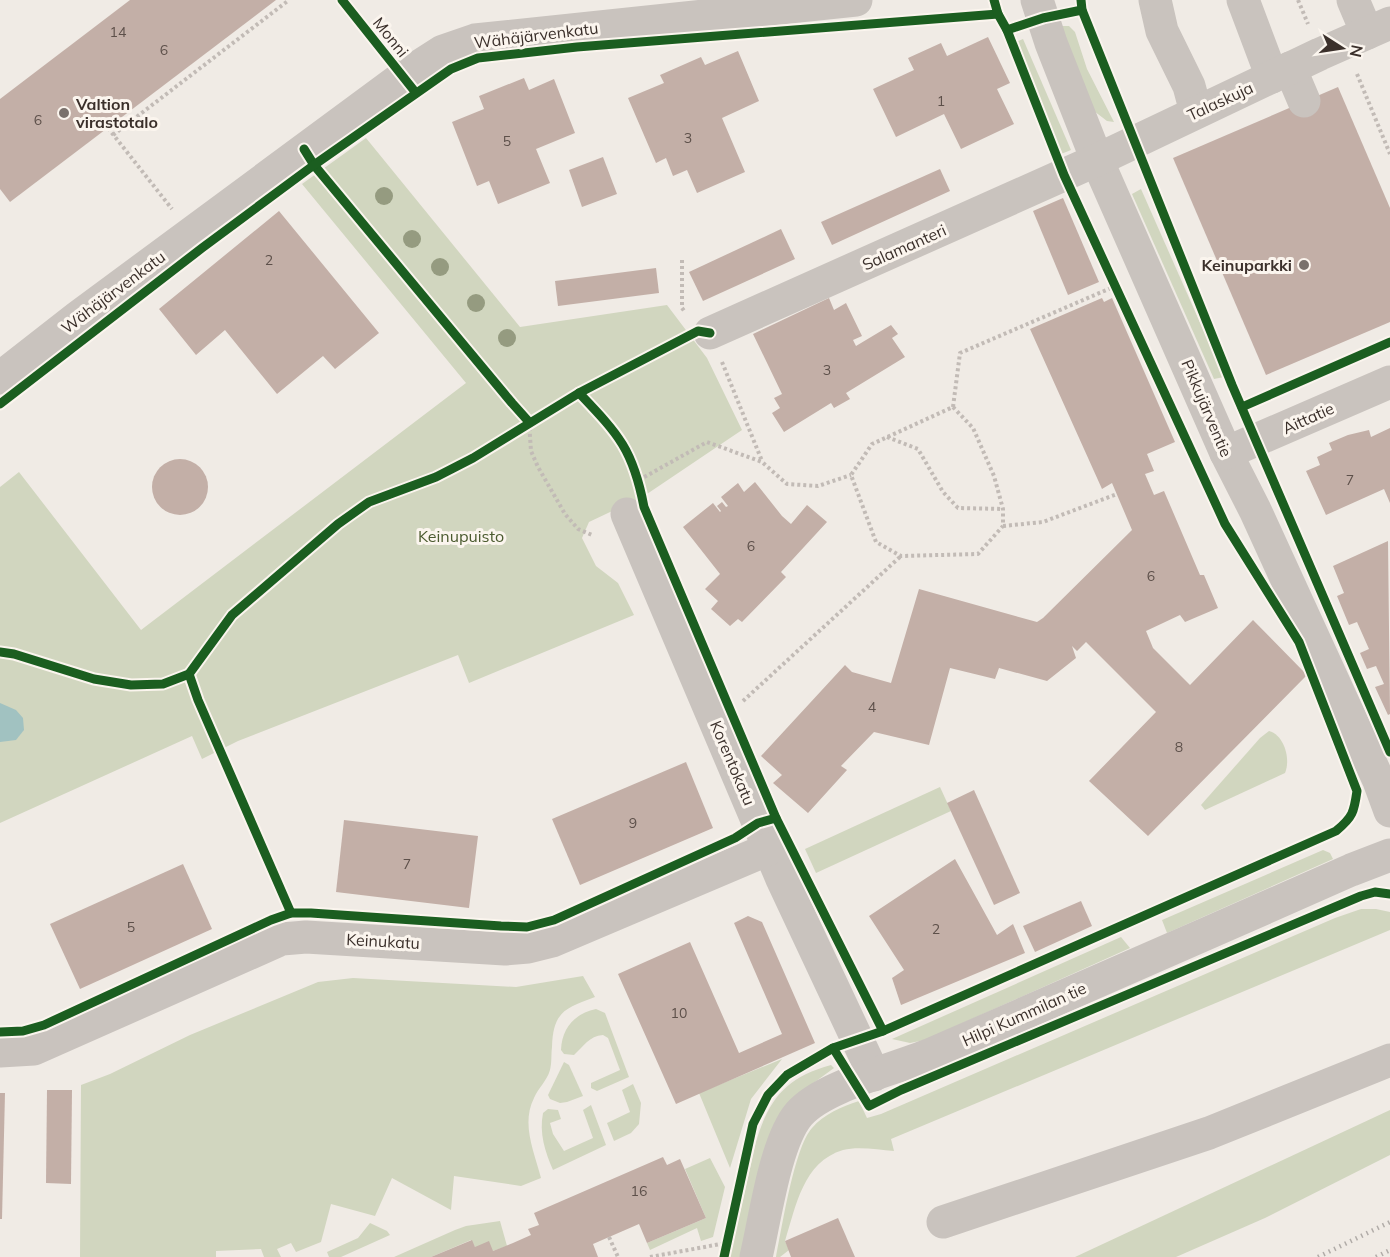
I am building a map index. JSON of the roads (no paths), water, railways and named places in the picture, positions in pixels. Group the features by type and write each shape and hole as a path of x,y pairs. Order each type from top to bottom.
{"street":[{"name":"Wähäjärvenkatu","path":"0,378 347,117 443,51 475,40 856,0"},
{"name":"Pikkujärventie","path":"1037,0 1051,43 1097,160 1226,453 1255,510 1379,781 1390,811"},
{"path":"1155,0 1162,31 1189,86 1196,112"},
{"path":"1243,0 1281,73 1304,101"},
{"path":"1353,0 1367,33"},
{"name":"Talaskuja","path":"1097,160 1367,33"},
{"name":"Salamanteri","path":"704,332 1097,160"},
{"name":"Aittatie","path":"1226,453 1390,382"},
{"name":"Korentokatu","path":"636,488 717,727 769,849 874,1075"},
{"name":"Keinukatu","path":"0,1051 34,1049 282,939 306,937 505,949 528,947 552,941 769,849"},
{"name":"Hilpi Kummilan tie","path":"756,1257 780,1153 787,1133 797,1116 812,1101 874,1075 931,1055 1351,870 1390,855"},
{"path":"943,1222 1209,1133 1390,1060"}],"water":[{"path":"0,703 16,710 23,718 24,730 16,740 0,742"}],"railway":[{"path":"1318,1257 1390,1222"},
{"path":"1376,1257 1390,1250"}],"place":[{"name":"Valtion virastotalo","path":"64,113"},
{"name":"Keinuparkki","path":"1304,265"}],"park label":[{"name":"Keinupuisto","path":"461,536"}]}
